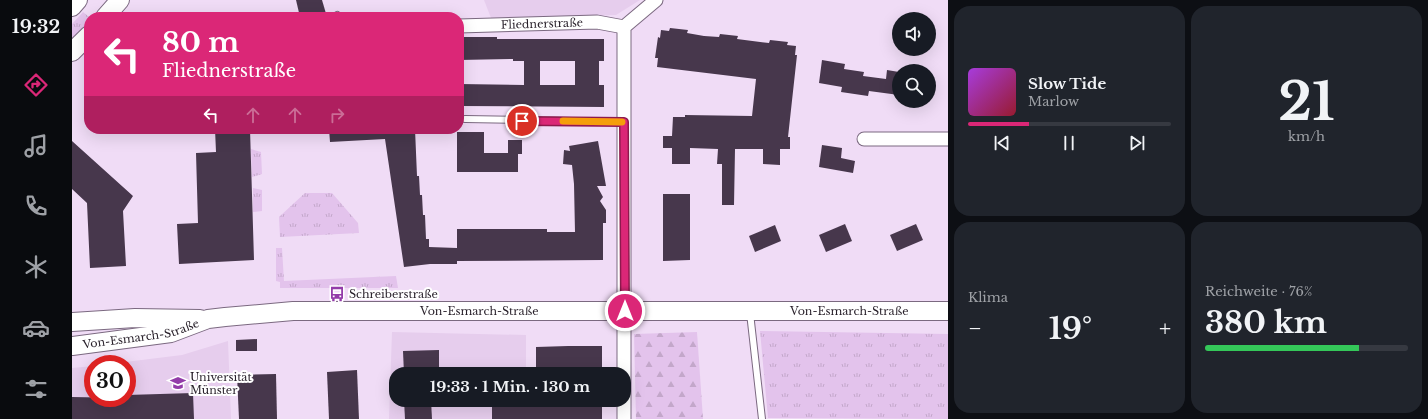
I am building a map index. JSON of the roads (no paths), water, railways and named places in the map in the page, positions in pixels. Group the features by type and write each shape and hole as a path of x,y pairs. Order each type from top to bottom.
{"main road":[{"path":"72,7 78,0"},
{"path":"109,12 120,0"},
{"path":"72,52 84,40"},
{"name":"Von-Esmarch-Straße","path":"72,322 135,318 208,320 267,312 293,311 948,311"},
{"name":"Von-Esmarch-Straße","path":"72,346 171,333 208,320"}],"street":[{"path":"624,419 624,27 656,0"},
{"name":"Fliednerstraße","path":"464,26 597,22 624,27"},
{"path":"864,139 948,139"}],"lane":[{"path":"465,118 624,122"},
{"path":"750,311 762,419"}],"place":[{"name":"Schreiberstraße","path":"337,294"},
{"name":"Universität Münster","path":"178,383"}]}
